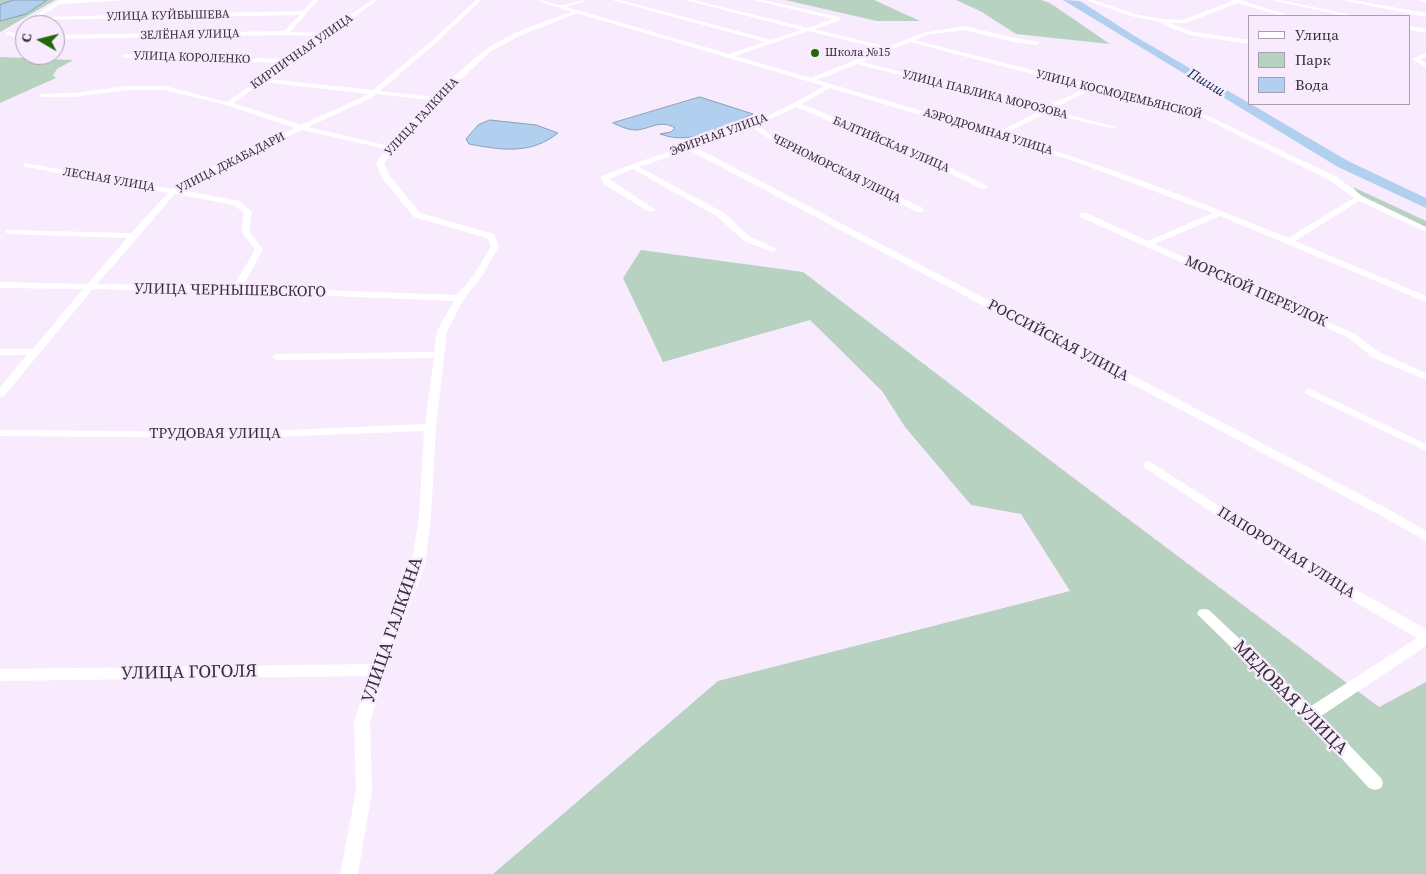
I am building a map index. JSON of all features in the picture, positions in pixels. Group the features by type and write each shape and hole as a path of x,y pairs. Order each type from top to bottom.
{"street":[{"path":"61,1 126,0"},
{"path":"286,33 302,13 316,0"},
{"name":"КИРПИЧНАЯ УЛИЦА","path":"228,104 375,0"},
{"name":"УЛИЦА ДЖАБАДАРИ","path":"0,394 133,236 174,191 239,156 302,128 377,91 479,0"},
{"name":"АЭРОДРОМНАЯ УЛИЦА","path":"538,0 1071,157 1220,213 1426,299"},
{"path":"560,7 585,0"},
{"path":"614,0 771,42"},
{"path":"687,0 888,49"},
{"path":"730,56 839,19 756,0"},
{"path":"1088,0 1133,15 1162,21 1184,22 1236,1 1284,15"},
{"path":"1273,0 1347,15"},
{"path":"1344,0 1426,15"},
{"path":"1422,0 1426,1"},
{"name":"УЛИЦА КУЙБЫШЕВА","path":"61,1 34,19 302,13"},
{"name":"УЛИЦА ГАЛКИНА","path":"349,874 364,791 362,722 378,670 418,565 425,517 430,427 442,331 460,298 478,276 495,246 491,236 417,215 385,176 380,163 390,148 436,98 482,57 499,44 543,24 576,12"},
{"path":"1162,21 1176,28 1202,35 1248,42"},
{"path":"812,80 925,34 964,28 1036,43"},
{"path":"1411,28 1426,31"},
{"path":"8,33 15,35"},
{"name":"ЗЕЛЁНАЯ УЛИЦА","path":"65,38 286,33 326,35"},
{"name":"УЛИЦА КОСМОДЕМЬЯНСКОЙ","path":"909,40 1204,116 1334,179 1359,198 1426,230"},
{"path":"1422,66 1415,58 1423,55"},
{"name":"УЛИЦА КОРОЛЕНКО","path":"125,56 290,61"},
{"name":"УЛИЦА ПАВЛИКА МОРОЗОВА","path":"857,62 1113,128"},
{"path":"262,80 436,98"},
{"name":"ЭФИРНАЯ УЛИЦА","path":"652,210 608,182 605,178 632,166 753,125 797,105 830,85"},
{"path":"42,95 73,95 128,88 165,88 228,104 302,128 390,148"},
{"path":"998,134 1090,88"},
{"name":"БАЛТИЙСКАЯ УЛИЦА","path":"797,105 912,152 985,187"},
{"name":"ЧЕРНОМОРСКАЯ УЛИЦА","path":"753,125 770,137 920,210"},
{"name":"РОССИЙСКАЯ УЛИЦА","path":"689,147 1384,512 1426,537"},
{"name":"ЛЕСНАЯ УЛИЦА","path":"27,165 237,203 248,212 245,231 259,250 236,290"},
{"path":"632,166 721,215 748,239 773,249"},
{"path":"1290,241 1359,198"},
{"path":"1083,216 1148,244 1220,213"},
{"path":"9,232 133,236"},
{"name":"МОРСКОЙ ПЕРЕУЛОК","path":"1148,244 1352,336 1376,355 1426,377"},
{"name":"УЛИЦА ЧЕРНЫШЕВСКОГО","path":"0,286 236,290 460,298"},
{"path":"0,352 35,352"},
{"path":"277,357 439,355"},
{"path":"1310,392 1426,448"},
{"name":"ТРУДОВАЯ УЛИЦА","path":"0,433 244,435 430,427"},
{"name":"ПАПОРОТНАЯ УЛИЦА","path":"1149,465 1293,560 1426,638"},
{"name":"МЕДОВАЯ УЛИЦА","path":"1204,614 1310,715 1376,783"},
{"path":"1310,715 1426,638"},
{"name":"УЛИЦА ГОГОЛЯ","path":"0,675 378,670"}],"green space":[{"path":"0,0 55,0 29,15 15,15 15,23 0,32"},
{"path":"785,0 874,0 920,21 877,21"},
{"path":"956,0 1041,0 1050,3 1110,44 1016,34 982,12"},
{"path":"0,57 15,58 15,65 64,65 57,69 53,75 56,78 0,103"},
{"path":"65,60 73,60 65,64"},
{"path":"1353,187 1426,221 1426,228 1361,197"},
{"path":"641,250 803,272 1379,707 1426,682 1426,874 493,874 718,681 1070,591 1021,514 971,505 905,427 882,391 810,320 663,362 623,278"}],"water":[{"path":"14,0 47,0 26,14 15,15 15,17 0,21 0,5"},
{"path":"700,97 753,114 719,129 684,138 660,134 671,132 675,128 670,125 660,124 636,130 627,129 613,123"},
{"path":"490,120 536,125 558,133 548,140 526,148 504,149 469,144 466,139 478,125"}],"waterway":[{"name":"Пшиш","path":"1068,0 1077,3 1129,37 1343,164 1426,204"}],"place":[{"name":"Школа №15","path":"815,53"}]}
